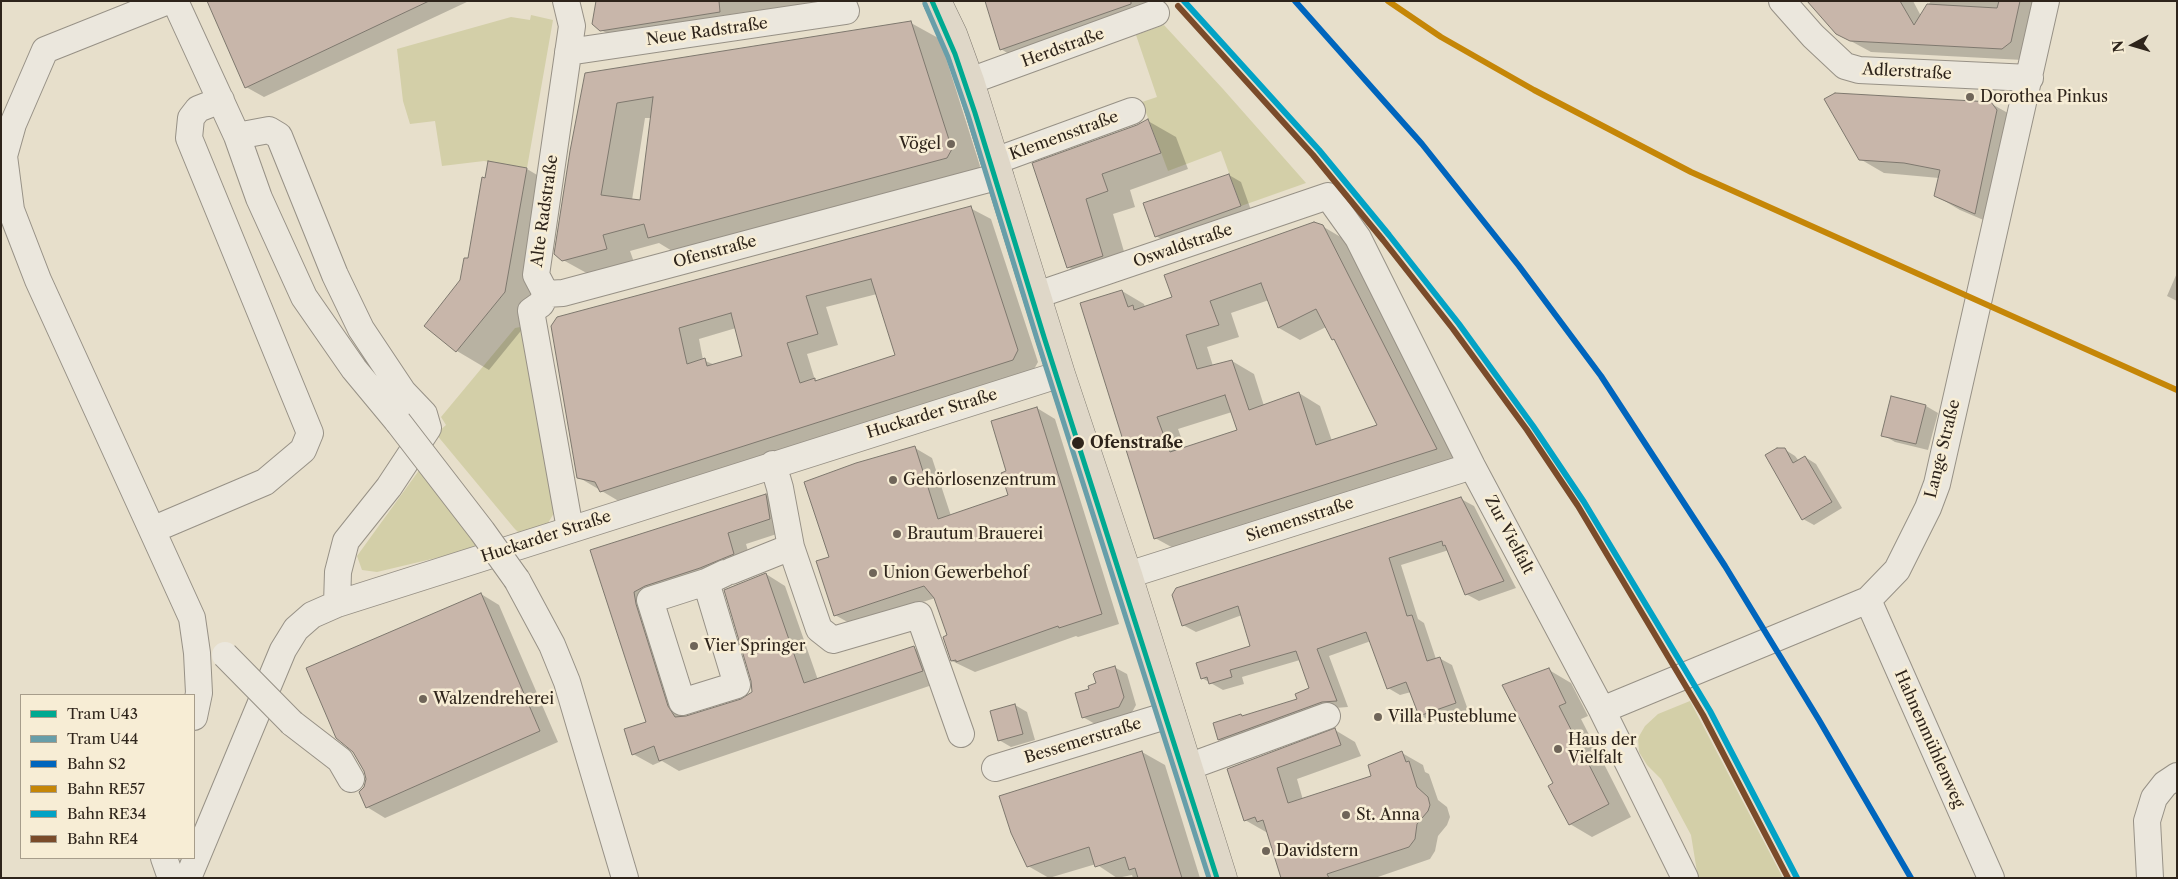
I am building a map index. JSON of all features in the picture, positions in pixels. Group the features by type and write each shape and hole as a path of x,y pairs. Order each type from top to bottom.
{"main road":[{"path":"937,1 953,34 970,81 1061,374 1128,575 1223,878"}],"street":[{"path":"168,1 45,50 12,124 3,156 11,210 38,280 192,618 200,693 195,713"},
{"path":"175,1 237,136 259,198 304,297 354,369 398,422 482,531 517,580 552,645 567,682 625,878"},
{"name":"Alte Radstraße","path":"546,294 536,275 572,26 566,1"},
{"name":"Adlerstraße","path":"1782,1 1835,59 1845,66 1859,70 2030,78"},
{"name":"Lange Straße","path":"1602,710 1868,600 1897,570 1928,508 1937,484 2046,1"},
{"name":"Neue Radstraße","path":"568,52 844,6"},
{"name":"Herdstraße","path":"970,81 1156,13"},
{"path":"152,530 265,482 304,450 310,433 189,138 191,118 195,113 205,105 221,100"},
{"name":"Klemensstraße","path":"998,168 1132,112"},
{"path":"237,136 269,130 279,136 335,275 361,329 403,392 424,414 428,428 389,487 346,541 338,572 336,604"},
{"name":"Ofenstraße","path":"546,294 562,293 998,168"},
{"name":"Oswaldstraße","path":"1037,295 1328,196"},
{"name":"Zur Vielfalt","path":"1328,196 1358,238 1472,466 1602,710 1685,878"},
{"path":"546,294 541,304 530,311 570,529"},
{"name":"Huckarder Straße","path":"188,878 283,650 296,628 312,615 336,604 1061,374"},
{"path":"773,464 780,488 791,547 819,629 833,640 919,615 961,734"},
{"name":"Siemensstraße","path":"1128,575 1472,466"},
{"path":"721,575 737,685 682,702 650,600 721,575 791,547"},
{"name":"Hahnenmühlenweg","path":"1868,600 1991,878"},
{"path":"192,618 292,724 340,760 351,779"},
{"name":"Bessemerstraße","path":"995,768 1172,714"},
{"path":"1188,767 1327,716"},
{"path":"2150,878 2147,821 2154,798 2165,784 2177,776"},
{"path":"164,859 171,878"}],"shaded area":[{"path":"531,15 553,20 527,168 484,161 442,166 435,121 410,124 403,101 397,49 511,17 530,20"},
{"path":"1164,25 1306,183 1241,206 1221,151 1168,171 1142,102 1157,97 1136,35"},
{"path":"520,327 523,329 557,508 548,523 527,534 519,533 514,528 436,434 446,425 441,417 515,328"},
{"path":"420,469 478,548 377,572 362,570 357,556"},
{"path":"1690,701 1783,878 1698,878 1691,835 1661,779 1647,765 1639,752 1638,738 1645,726 1658,714"}],"building":[{"path":"207,1 429,1 245,88"},
{"path":"596,1 719,1 720,12 600,31 592,24"},
{"path":"985,1 1131,1 1131,4 1000,50"},
{"path":"1807,1 1900,1 1914,25 1927,4 1997,8 1999,1 2020,1 2011,42 2002,49 1850,41 1836,34"},
{"path":"911,21 952,149 947,158 648,238 644,224 603,235 607,249 562,261 554,254 570,151 585,73","holes":["653,97 640,200 601,195 617,103"]},
{"path":"1835,93 1991,102 1997,110 1975,214 1934,196 1940,170 1904,163 1859,160 1824,99"},
{"path":"1148,119 1161,153 1102,174 1108,191 1086,199 1103,256 1067,268 1032,163 1137,125"},
{"path":"488,161 527,168 505,292 456,352 424,326 460,280 464,258 468,258 482,177 485,178"},
{"path":"1229,174 1241,206 1155,237 1143,203"},
{"path":"971,206 1018,350 1013,360 600,492 595,482 577,478 551,326 557,317","holes":["871,279 895,355 815,381 815,378 800,383 787,343 818,334 806,296","731,313 742,356 707,366 705,358 687,364 679,328"]},
{"path":"1314,222 1323,225 1437,449 1154,539 1080,303 1122,290 1128,307 1133,305 1134,310 1172,297 1164,275","holes":["1261,283 1278,328 1316,309 1332,340 1334,339 1377,425 1316,445 1299,392 1249,410 1232,360 1197,369 1186,335 1219,325 1210,301","1225,395 1237,430 1170,452 1157,417"]},
{"path":"1891,396 1926,405 1916,444 1881,436"},
{"path":"1037,407 1102,614 1059,628 1058,626 956,662 956,660 951,661 943,637 947,635 934,598 924,586 834,616 816,561 829,557 804,482 856,463 915,446 938,519 1008,495 1001,473 1006,471 991,421"},
{"path":"1777,448 1785,448 1793,463 1805,456 1832,502 1802,520 1765,455"},
{"path":"766,494 770,519 728,533 734,554 700,568 645,586 634,592 636,604 668,706 675,717 686,716 741,699 752,692 751,681 724,590 766,573 804,683 914,646 923,671 659,761 654,746 632,755 624,729 646,722 590,550"},
{"path":"1461,497 1504,581 1465,595 1442,541 1389,558 1407,616 1412,615 1427,661 1440,657 1456,703 1419,716 1406,682 1387,689 1366,632 1317,649 1337,701 1322,702 1218,740 1213,723 1297,699 1295,694 1309,688 1296,651 1230,670 1232,677 1209,684 1207,677 1201,679 1196,663 1250,646 1238,606 1182,626 1172,595 1176,588"},
{"name":"Walzendreherei","path":"481,593 540,731 366,808 359,792 364,787 366,779 364,771 353,752 336,738 306,668"},
{"path":"1115,666 1124,697 1119,707 1082,718 1075,693 1089,689 1088,686 1096,683 1093,674 1095,672"},
{"name":"Haus der Vielfalt","path":"1549,668 1566,703 1559,706 1609,804 1569,825 1548,786 1553,783 1502,685"},
{"path":"1015,704 1023,734 998,741 990,711"},
{"name":"St. Anna","path":"1335,728 1341,745 1277,768 1288,803 1371,776 1368,765 1402,751 1406,762 1409,761 1417,787 1428,797 1430,805 1428,811 1417,824 1415,839 1409,847 1327,874 1329,878 1281,878 1263,820 1257,822 1255,817 1244,821 1227,769"},
{"path":"1142,751 1182,878 1138,878 1135,868 1129,870 1125,857 1095,867 1089,847 1027,867 1011,833 999,796"}],"tram line":[{"name":"U43","path":"932,1 955,54 975,113 1044,337 1217,878"},
{"name":"U44","path":"925,4 948,57 968,115 1037,339 1209,878"}],"rail line":[{"name":"RE34","path":"1184,1 1319,150 1389,235 1459,324 1533,426 1584,502 1710,711 1797,878"},
{"name":"S2","path":"1295,1 1422,144 1519,266 1601,376 1725,566 1819,720 1911,878"},
{"name":"RE57","path":"1388,1 1441,37 1534,90 1691,172 2177,390"},
{"name":"RE4","path":"1178,6 1313,155 1383,240 1453,329 1527,430 1578,506 1703,715 1788,878"}],"place":[{"name":"Dorothea Pinkus","path":"1970,97"},
{"name":"Vögel","path":"951,144"},
{"name":"Ofenstraße","path":"1078,443"},
{"name":"Gehörlosenzentrum","path":"893,480"},
{"name":"Brautum Brauerei","path":"897,534"},
{"name":"Union Gewerbehof","path":"873,573"},
{"name":"Vier Springer","path":"694,646"},
{"name":"Walzendreherei","path":"423,699"},
{"name":"Villa Pusteblume","path":"1378,717"},
{"name":"Haus der Vielfalt","path":"1558,749"},
{"name":"St. Anna","path":"1346,815"},
{"name":"Davidstern","path":"1266,851"}]}
